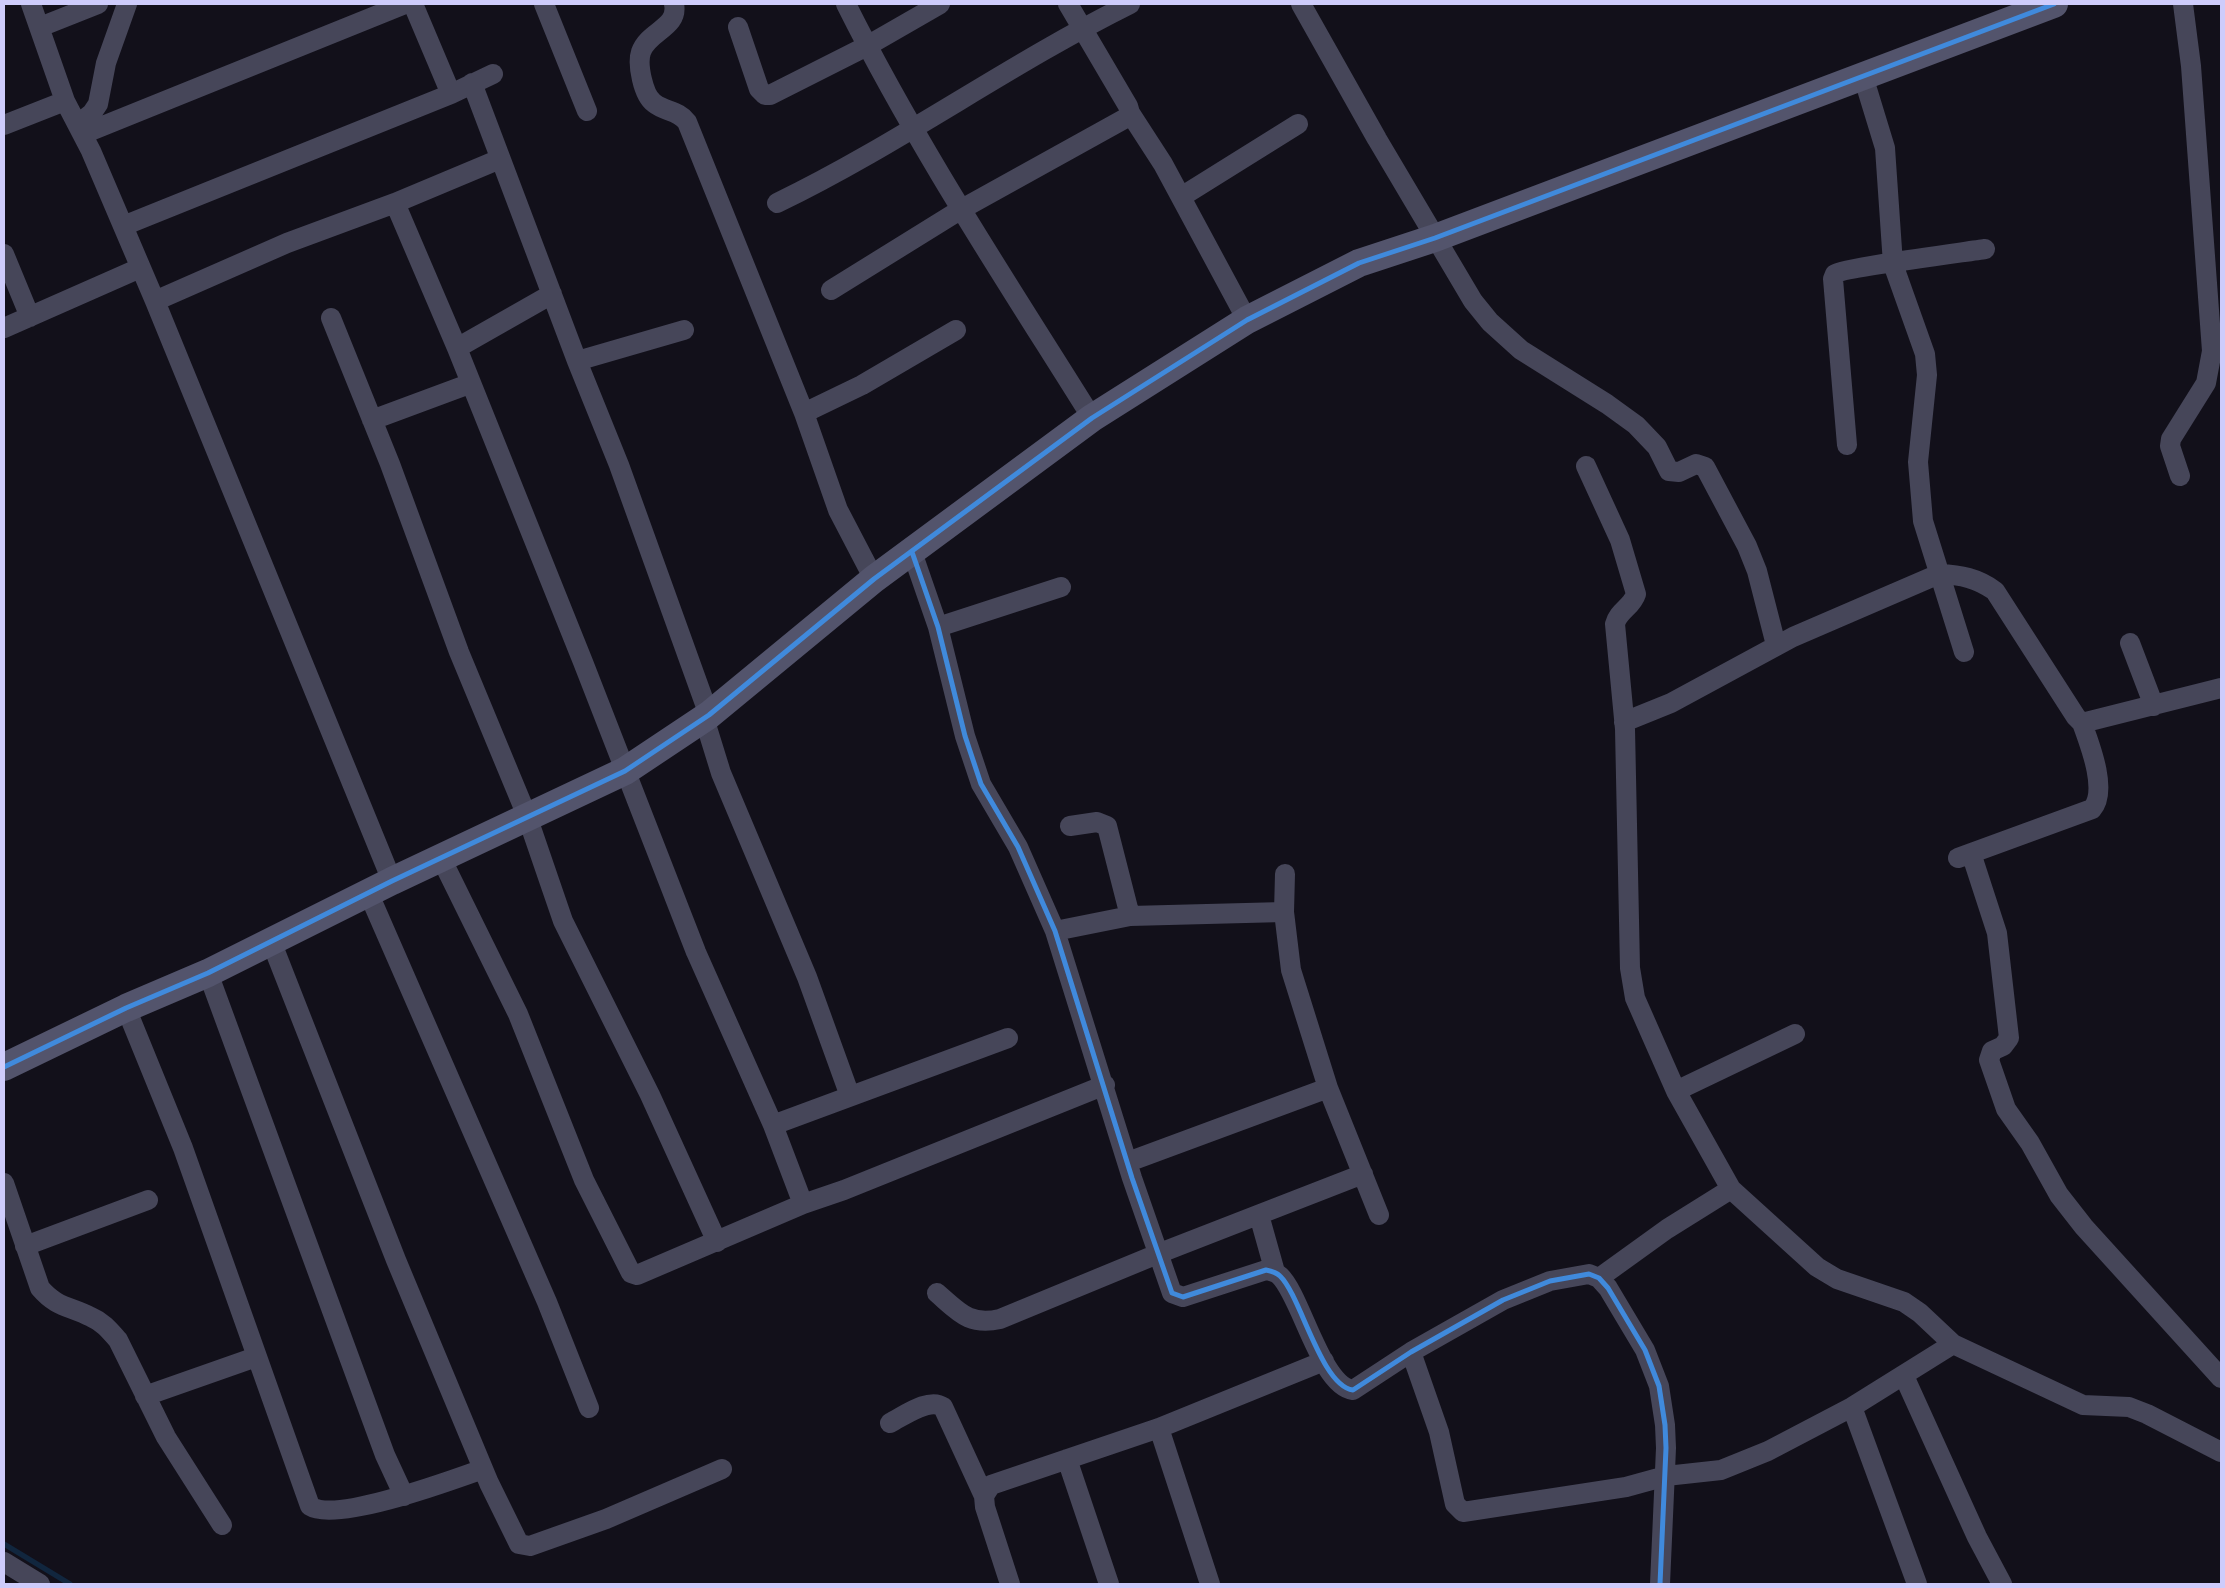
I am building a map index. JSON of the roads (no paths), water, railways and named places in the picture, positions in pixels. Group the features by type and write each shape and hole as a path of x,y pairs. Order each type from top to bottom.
{"street":[{"path":"31,4 64,101 80,129 155,301 380,886 589,1408"},
{"path":"40,27 98,4"},
{"path":"80,129 98,104 106,63 126,4"},
{"path":"80,129 405,4"},
{"path":"413,4 450,94"},
{"path":"544,4 587,111"},
{"path":"674,4 674,17 669,24 650,37 640,54 646,89 654,103 678,112 687,122 804,413 838,510 874,579"},
{"path":"846,4 867,46 960,210 1092,418"},
{"path":"738,27 760,89 765,95 770,95 867,46 940,4"},
{"path":"1068,4 1128,106 1130,113 1163,164 1247,320"},
{"path":"777,203 817,184 914,129 1083,27 1130,4"},
{"path":"1301,4 1435,238 1473,301 1490,322 1515,344 1636,425 1657,447 1669,471 1679,472 1696,464 1705,467 1747,546 1757,571 1776,645"},
{"path":"4,1067 126,1008 208,973 380,886 625,771 707,717 874,579 1092,418 1247,320 1359,263 1435,238 2054,4"},
{"path":"2180,476 2170,446 2171,439 2206,383 2216,357 2199,195 2191,66 2183,4"},
{"path":"122,226 450,94 493,74"},
{"path":"1863,76 1885,148 1892,264 1924,354 1927,375 1918,462 1923,521 1964,652"},
{"path":"472,84 576,361 619,465 707,717 721,773 807,977 850,1096"},
{"path":"4,125 64,101"},
{"path":"831,290 960,210 1126,118 1130,113"},
{"path":"1180,197 1298,124"},
{"path":"155,301 287,243 394,203 500,159"},
{"path":"394,203 457,348 469,384 583,662 696,952 772,1125 803,1204"},
{"path":"1847,445 1833,279 1838,271 1985,249"},
{"path":"4,254 30,317"},
{"path":"4,328 140,268"},
{"path":"457,348 552,294"},
{"path":"331,318 372,420 459,652 527,816 563,921 650,1095 716,1242"},
{"path":"576,361 684,330"},
{"path":"804,413 862,385 956,330"},
{"path":"372,420 469,384"},
{"path":"1586,466 1620,540 1635,586 1634,599 1616,617 1615,624 1624,722 1630,982 1635,998 1676,1091 1731,1189 1817,1267 1837,1279 1904,1302 1920,1313 1953,1344 2083,1406 2130,1407 2221,1452"},
{"path":"912,552 938,627 965,736 981,784 1018,847 1055,931 1128,1162 1160,1253 1169,1288 1176,1296 1183,1297 1266,1270 1275,1272"},
{"path":"1624,722 1671,703 1776,645 1939,574 1960,575 1981,581 1994,590 2076,717 2082,723 2094,756 2099,794 2097,804 2092,809 1965,855 1997,934 2009,1038 2003,1046 1992,1051 1989,1060 2006,1109 2030,1143 2059,1195 2084,1227 2221,1378"},
{"path":"938,627 1061,586"},
{"path":"2130,643 2154,706"},
{"path":"2082,723 2221,688"},
{"path":"1070,826 1096,822 1107,826 1130,916"},
{"path":"441,858 518,1014 584,1180 628,1269 637,1275 803,1204 844,1190 1104,1085"},
{"path":"1285,874 1284,912 1291,970 1328,1088 1379,1215"},
{"path":"1055,931 1111,918 1130,916 1284,912"},
{"path":"271,941 396,1260 483,1469 516,1540 524,1546 530,1546 606,1519 722,1469"},
{"path":"208,973 385,1455 404,1496"},
{"path":"126,1008 183,1148 310,1506 322,1511 346,1509 404,1496 483,1469"},
{"path":"1676,1091 1795,1034"},
{"path":"772,1125 1008,1038"},
{"path":"1128,1162 1328,1088"},
{"path":"937,1293 959,1313 974,1321 986,1322 1000,1319 1160,1253 1363,1174"},
{"path":"4,1183 40,1288 51,1301 93,1317 107,1327 118,1340 166,1436 222,1525"},
{"path":"1599,1278 1667,1230 1731,1189"},
{"path":"25,1246 148,1200"},
{"path":"1259,1215 1275,1272 1286,1285 1324,1361 1340,1384 1347,1389 1353,1390 1411,1352 1502,1300 1550,1280 1589,1274 1599,1278 1608,1288 1645,1350 1659,1386 1665,1425 1666,1476 1660,1584"},
{"path":"1411,1352 1439,1432 1455,1504 1463,1512 1626,1487 1666,1476 1721,1470 1744,1462 1852,1407 1953,1344"},
{"path":"145,1396 256,1356"},
{"path":"984,1496 991,1485 1159,1428 1324,1361"},
{"path":"1904,1376 1976,1537 2002,1584"},
{"path":"890,1423 930,1404 938,1403 943,1407 984,1496 985,1507 1010,1584"},
{"path":"1852,1407 1917,1584"},
{"path":"1159,1428 1210,1584"},
{"path":"1067,1459 1109,1584"},
{"path":"4,1562 40,1584"}],"waterway":[{"path":"4,1544 70,1584"}]}
